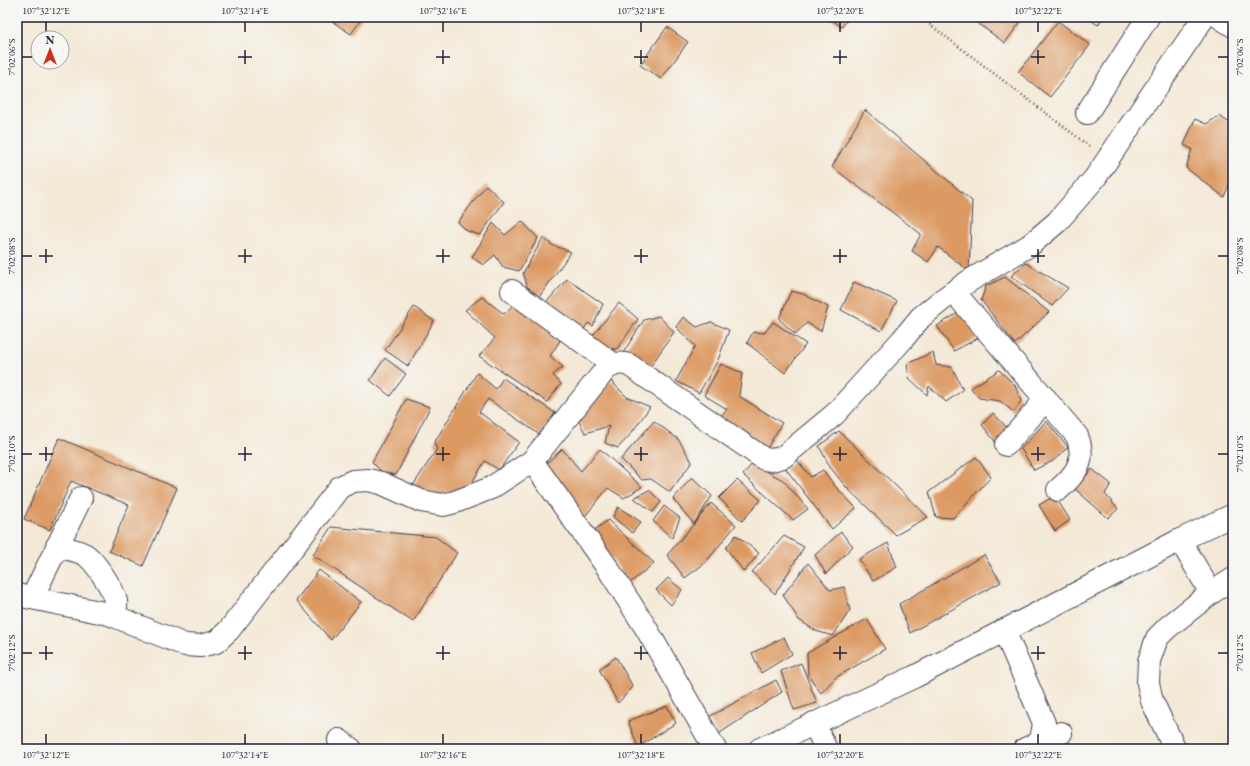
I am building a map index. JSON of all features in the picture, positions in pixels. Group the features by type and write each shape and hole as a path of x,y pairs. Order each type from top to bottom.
{"street":[{"path":"1087,113 1148,17"},
{"path":"81,498 57,546 25,597 114,616 185,645 200,646 216,642 229,630 340,488 347,483 368,480 381,483 421,501 443,505 491,488 532,461 606,369 613,364 629,364 764,459 772,460 783,457 835,414 921,317 954,292 1030,245 1057,222 1096,178 1204,17"},
{"path":"1219,17 1233,26"},
{"path":"512,290 613,364"},
{"path":"954,292 1077,436 1081,450 1080,462 1077,470 1071,478 1058,490"},
{"path":"1006,445 1046,399"},
{"path":"532,461 607,567 646,628 715,749"},
{"path":"760,749 914,677 1180,540 1233,515"},
{"path":"1180,540 1211,592"},
{"path":"57,546 80,552 93,562 116,599 114,616"},
{"path":"1175,749 1152,701 1148,683 1149,661 1157,638 1168,627 1211,592 1233,579"},
{"path":"1004,630 1047,741"},
{"path":"814,723 826,749"}],"path":[{"path":"920,17 1107,160"}],"building":[{"path":"332,17 363,17 351,34 330,20"},
{"path":"828,17 849,17 842,27"},
{"path":"969,17 1024,17 1005,43"},
{"path":"1086,17 1103,17 1098,25"},
{"path":"1058,21 1090,45 1050,97 1018,72"},
{"path":"667,27 688,42 661,79 640,65"},
{"path":"865,110 972,201 969,271 938,247 928,262 912,251 921,234 832,167"},
{"path":"1219,116 1233,125 1233,175 1224,197 1186,168 1192,149 1184,145 1195,119 1206,124"},
{"path":"486,185 504,202 480,235 467,231 458,222"},
{"path":"522,221 538,238 519,271 503,267 495,255 483,265 472,257 493,223 505,235"},
{"path":"543,238 552,245 571,252 539,297 527,286 523,273"},
{"path":"1026,263 1068,288 1052,306 1011,276"},
{"path":"1005,277 1049,312 1015,344 981,300 986,286"},
{"path":"567,279 603,304 593,326 588,323 581,334 543,306"},
{"path":"854,282 897,301 881,331 841,310"},
{"path":"791,291 803,294 828,307 821,331 807,323 795,334 779,319"},
{"path":"482,297 504,314 517,301 563,336 550,356 563,367 553,375 561,384 547,402 479,356 495,338 465,310"},
{"path":"619,303 638,319 617,349 602,349 590,339"},
{"path":"414,307 434,321 408,366 385,350"},
{"path":"961,311 980,337 954,351 937,326"},
{"path":"659,316 674,332 650,367 623,353 644,320"},
{"path":"683,317 697,327 711,322 729,330 718,360 699,393 676,381 695,346 676,327"},
{"path":"773,322 806,344 785,373 747,343 753,332 764,333"},
{"path":"933,352 936,365 952,367 963,390 946,402 929,386 927,395 909,378 907,364"},
{"path":"385,358 406,374 390,396 370,380"},
{"path":"721,364 742,373 739,396 782,423 766,450 719,418 727,409 704,395"},
{"path":"999,370 1015,385 1021,401 1014,412 1000,401 979,398 971,388"},
{"path":"477,373 496,389 503,378 555,413 540,435 488,399 479,412 519,442 499,470 485,461 468,489 447,498 412,487 437,449 434,443"},
{"path":"611,381 627,397 650,407 630,435 618,448 605,443 609,426 585,433 578,419"},
{"path":"406,399 430,407 396,475 382,472 372,462"},
{"path":"993,413 1011,432 998,445 982,425"},
{"path":"654,421 678,439 692,462 670,492 651,479 642,480 621,459"},
{"path":"1046,421 1068,447 1053,461 1034,470 1021,449"},
{"path":"839,431 928,517 896,535 846,487 830,467 819,446"},
{"path":"59,438 177,488 143,566 109,551 129,505 71,481 50,530 24,519"},
{"path":"562,449 581,471 600,449 642,487 624,498 608,488 582,520 546,464"},
{"path":"976,457 991,477 953,518 936,517 929,492"},
{"path":"796,459 811,477 823,470 835,486 856,508 832,529 786,469"},
{"path":"752,464 783,480 808,509 793,520 743,475"},
{"path":"1092,469 1111,484 1105,494 1118,509 1108,518 1075,489"},
{"path":"692,477 712,496 694,524 673,499"},
{"path":"737,480 761,500 742,521 719,498"},
{"path":"649,490 661,502 653,512 634,498"},
{"path":"1055,496 1070,520 1055,531 1039,505"},
{"path":"711,503 736,525 705,563 685,578 667,555"},
{"path":"664,506 680,518 672,538 653,521"},
{"path":"618,507 641,522 632,533 613,517"},
{"path":"608,520 654,563 630,583 592,532"},
{"path":"331,527 436,537 457,553 413,622 313,555"},
{"path":"841,532 853,546 826,574 815,555"},
{"path":"736,535 759,553 744,572 726,548"},
{"path":"784,536 804,547 775,594 752,572"},
{"path":"888,543 897,567 873,581 859,559"},
{"path":"984,555 1001,582 910,633 899,604"},
{"path":"808,563 830,590 844,587 850,610 833,636 816,631 799,620 783,595"},
{"path":"319,570 361,602 331,640 296,600"},
{"path":"668,578 682,590 671,605 656,590"},
{"path":"867,619 885,649 835,678 821,693 808,675 807,653"},
{"path":"784,637 792,654 761,673 752,653"},
{"path":"616,657 633,687 618,703 599,669"},
{"path":"801,663 817,703 794,710 781,671"},
{"path":"776,680 782,692 717,735 707,718"},
{"path":"667,706 676,723 638,747 628,721"}]}
